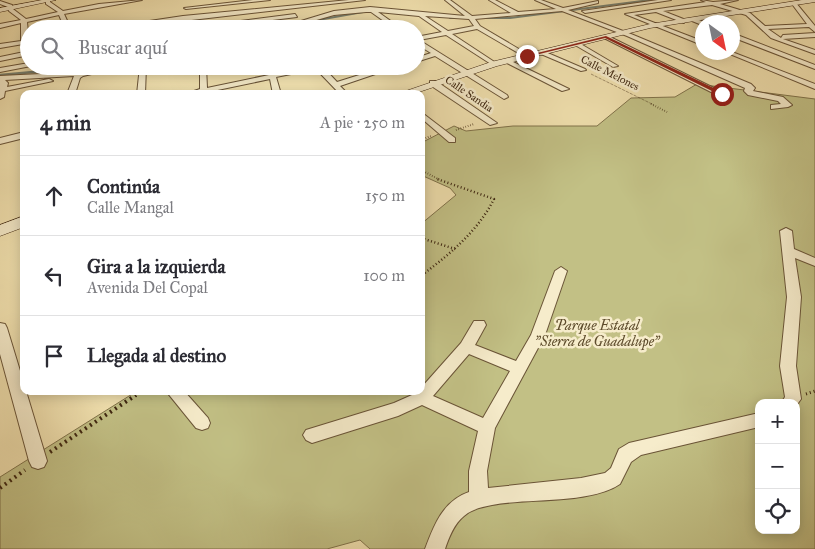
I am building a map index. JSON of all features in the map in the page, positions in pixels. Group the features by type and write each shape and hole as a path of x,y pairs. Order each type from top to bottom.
{"street":[{"path":"0,2 9,0"},
{"path":"0,10 49,0 62,13 65,20"},
{"path":"94,0 103,12"},
{"path":"29,20 99,5 137,0 140,8"},
{"path":"183,18 187,0"},
{"path":"186,8 268,0"},
{"path":"272,0 274,8"},
{"path":"163,20 287,7 316,2 325,4 361,0 386,20"},
{"path":"447,0 474,21 527,56"},
{"path":"491,0 518,14"},
{"path":"537,0 622,33 748,86 751,88 748,91 751,93 780,100 788,105 774,107"},
{"path":"574,0 586,5"},
{"path":"337,20 373,11 474,21 669,0"},
{"path":"703,0 744,12 776,38 815,52"},
{"path":"636,17 685,7 736,0"},
{"path":"727,15 815,0"},
{"path":"0,2 8,4 23,20"},
{"path":"425,38 474,21 518,14 567,12 596,2"},
{"path":"325,4 334,13"},
{"path":"640,4 655,13 684,21"},
{"path":"794,4 813,28"},
{"path":"287,7 297,20"},
{"path":"610,7 695,40"},
{"path":"685,7 709,15"},
{"path":"410,8 415,13"},
{"path":"316,20 334,13 373,11 415,13 474,21"},
{"path":"628,14 655,13"},
{"path":"146,14 152,20"},
{"path":"204,16 206,20"},
{"path":"264,20 295,16"},
{"path":"422,16 494,64"},
{"path":"413,90 494,64 655,25 694,20"},
{"path":"0,26 20,22"},
{"path":"764,28 813,28"},
{"path":"776,38 815,35"},
{"path":"606,37 722,94"},
{"path":"740,38 815,67"},
{"path":"0,46 20,43"},
{"path":"577,44 615,66"},
{"path":"425,46 504,97"},
{"path":"803,47 815,46"},
{"name":"Calle Melones","path":"543,52 583,70"},
{"path":"425,57 436,54"},
{"path":"0,59 20,55"},
{"path":"740,57 815,87"},
{"path":"507,61 565,89"},
{"path":"0,70 20,67"},
{"path":"79,75 1,92 3,80 0,78 79,75"},
{"path":"73,90 79,75"},
{"path":"141,90 142,75"},
{"path":"203,75 203,90"},
{"path":"212,90 276,75"},
{"path":"327,75 340,90"},
{"path":"336,85 368,75"},
{"path":"271,76 276,90"},
{"name":"Calle Sandia","path":"432,83 493,123"},
{"path":"425,117 452,140"},
{"path":"0,141 20,136"},
{"path":"0,231 20,223"},
{"path":"786,231 794,297 788,366 793,399"},
{"path":"788,251 815,262"},
{"path":"479,499 478,471 487,427 538,335 561,271"},
{"path":"425,395 466,347 479,325"},
{"path":"0,328 38,461"},
{"path":"466,347 519,368"},
{"path":"178,395 202,423"},
{"path":"312,435 398,409 425,395"},
{"path":"422,398 487,427"},
{"path":"435,549 442,531 458,507 479,499 534,490 571,488 610,480 617,475 624,457 630,451 640,447 755,421"}],"path":[{"name":"Calle Melones","path":"583,70 667,112"},
{"path":"425,172 443,182 494,199 477,225 455,249 425,273"},
{"path":"425,239 455,249"},
{"path":"0,488 136,395"}],"green space":[{"name":"Parque Estatal \"Sierra de Guadalupe\"","path":"697,84 815,99 815,549 370,549 360,540 327,549 0,549 0,477 131,395 425,395 425,221 456,195 450,188 425,177 425,141 454,126 466,131 513,126 597,126 631,98 675,97"}],"waterway":[{"path":"450,18 510,18 650,0"},
{"path":"318,20 363,12"},
{"path":"0,75 20,73"}],"route":[{"path":"527,56 606,37 722,94"}]}
